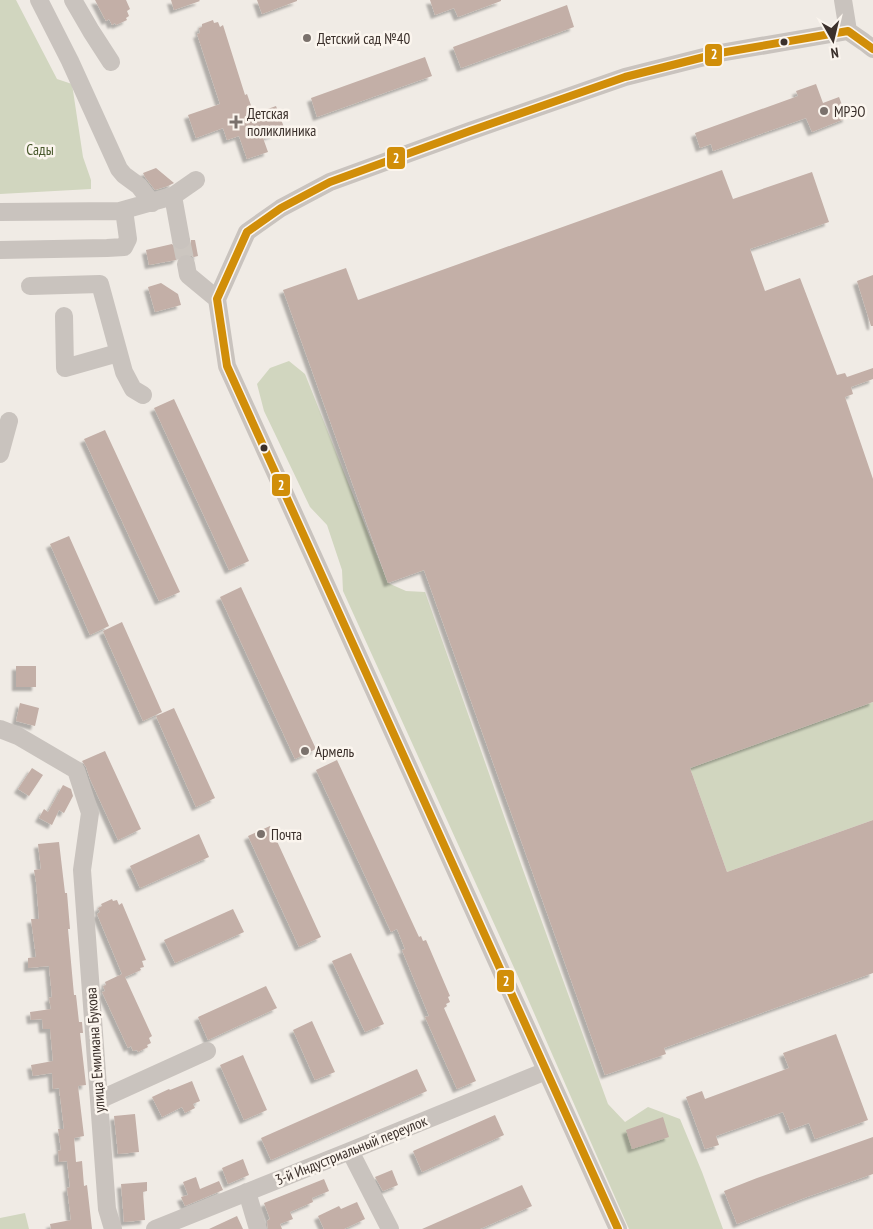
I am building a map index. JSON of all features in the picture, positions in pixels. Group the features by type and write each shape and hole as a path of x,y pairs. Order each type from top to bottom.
{"street":[{"path":"39,0 70,61 119,170 139,186 152,203"},
{"path":"73,0 112,62"},
{"path":"843,0 848,31"},
{"path":"618,1229 227,366 217,299 247,232 281,208 330,182 625,77 720,53 848,31 873,49"},
{"path":"0,212 120,211 173,196 196,180"},
{"path":"173,196 181,240"},
{"path":"0,250 124,247 128,239 124,210"},
{"path":"186,264 188,275 217,299"},
{"path":"30,286 100,284 124,372 133,389 143,395"},
{"path":"64,316 65,368 118,353"},
{"path":"0,454 9,422"},
{"name":"улица Емилиана Букова","path":"0,729 18,736 76,770 90,813 82,870 107,1209 113,1229"},
{"path":"99,1100 207,1051"},
{"name":"3-й Индустриальный переулок","path":"155,1229 546,1071"},
{"path":"350,1151 390,1229"},
{"path":"247,1192 258,1229"}],"green space":[{"name":"Сады","path":"0,0 16,0 57,79 72,84 83,157 91,180 91,189 0,194"},
{"path":"289,361 305,374 388,583 406,591 425,592 608,1104 625,1122 648,1107 680,1119 723,1229 629,1229 516,972 343,591 342,570 327,525 310,507 264,411 257,384 270,368"},
{"path":"873,702 873,820 727,872 690,768"},
{"path":"25,1213 29,1229 0,1229 0,1218"}],"building":[{"path":"95,0 126,0 130,9 127,11 129,16 126,18 127,20 112,25 109,19 106,21"},
{"path":"171,0 199,0 200,1 174,10"},
{"path":"257,0 297,0 297,1 262,14"},
{"path":"430,0 501,1 458,17 454,8 435,15"},
{"path":"567,5 574,27 461,68 453,47"},
{"path":"213,20 214,23 218,22 220,27 223,25 245,95 247,94 254,114 276,106 285,130 263,138 268,152 247,159 239,136 227,140 223,128 196,138 188,115 220,104 197,34 200,33 199,28 202,27 202,24"},
{"path":"425,57 432,76 317,117 311,98"},
{"path":"816,84 823,103 839,97 847,118 812,132 806,118 713,151 711,144 700,148 695,133 798,96 796,91"},
{"path":"156,168 174,183 155,190 143,173"},
{"path":"722,170 733,199 812,172 829,222 750,249 765,291 800,278 837,375 845,373 847,377 873,368 873,379 851,387 853,394 845,397 873,479 873,702 690,768 727,872 873,820 873,973 664,1048 666,1054 605,1075 424,570 388,583 283,290 346,268 358,300"},
{"path":"191,240 195,240 198,256 194,257 184,254 176,260 149,265 146,250 172,244 177,250 183,250 188,248"},
{"path":"873,275 873,326 871,326 857,281"},
{"path":"161,283 178,294 181,305 155,312 148,287"},
{"path":"174,399 249,561 229,570 154,408"},
{"path":"105,430 180,592 159,601 84,439"},
{"path":"69,536 109,626 90,635 50,544"},
{"path":"241,587 316,749 295,759 220,597"},
{"path":"122,622 162,712 143,721 103,631"},
{"path":"16,666 36,666 36,687 16,687"},
{"path":"20,703 39,708 35,726 16,721"},
{"path":"174,708 215,798 196,807 156,716"},
{"path":"105,751 141,829 118,840 82,761"},
{"path":"337,760 419,937 421,936 423,941 426,940 450,996 448,997 450,1002 444,1008 476,1081 457,1089 425,1017 429,1016 402,950 405,949 397,929 391,932 316,770"},
{"path":"32,768 43,775 29,796 18,789"},
{"path":"63,785 71,789 73,796 64,813 59,810 52,825 39,818 44,809 48,812"},
{"path":"270,826 321,937 299,947 248,836"},
{"path":"199,834 209,857 140,888 130,866"},
{"path":"59,842 65,893 67,893 74,995 76,995 79,1022 82,1022 83,1033 80,1033 86,1085 78,1086 84,1136 74,1138 76,1162 82,1161 84,1186 87,1185 92,1229 51,1229 50,1224 71,1220 67,1188 70,1187 67,1161 59,1162 58,1151 61,1150 58,1129 64,1129 59,1088 53,1089 52,1073 33,1076 31,1065 53,1061 50,1029 43,1029 42,1019 31,1020 30,1012 51,1009 49,998 52,997 49,966 28,968 28,958 36,957 31,919 39,919 34,870 41,869 38,844"},
{"path":"112,899 113,901 117,900 119,905 122,903 146,960 142,961 144,967 140,968 141,970 125,977 152,1036 149,1038 151,1043 147,1045 148,1047 138,1052 137,1050 133,1051 131,1046 128,1048 102,992 105,991 103,986 106,985 105,982 122,974 97,914 100,912 98,908 102,906 101,904"},
{"path":"233,909 244,932 175,963 164,940"},
{"path":"351,953 384,1024 365,1032 332,961"},
{"path":"266,986 277,1008 208,1040 198,1017"},
{"path":"312,1021 335,1072 315,1080 293,1030"},
{"path":"836,1034 868,1120 815,1139 809,1123 790,1130 783,1112 716,1136 719,1145 705,1149 686,1097 702,1091 705,1099 789,1068 783,1053"},
{"path":"243,1055 267,1110 244,1120 220,1065"},
{"path":"417,1069 427,1091 271,1160 261,1138"},
{"path":"192,1081 200,1101 193,1104 195,1108 185,1113 182,1107 162,1117 152,1097"},
{"path":"135,1114 139,1152 118,1154 114,1116"},
{"path":"495,1115 504,1135 422,1172 413,1151"},
{"path":"663,1117 669,1137 632,1149 626,1130"},
{"path":"873,1137 873,1174 737,1224 724,1191"},
{"path":"243,1159 249,1175 228,1184 222,1168"},
{"path":"392,1170 398,1185 383,1191 375,1177"},
{"path":"196,1177 200,1189 219,1181 223,1190 185,1206 181,1197 188,1195 183,1182"},
{"path":"324,1179 329,1191 312,1198 313,1202 290,1212 293,1219 280,1224 282,1229 268,1229 267,1221 270,1219 264,1203"},
{"path":"147,1182 147,1191 143,1192 145,1220 124,1222 121,1184"},
{"path":"522,1185 532,1206 480,1229 422,1229"},
{"path":"357,1202 365,1219 344,1229 324,1229 318,1216 339,1206 341,1209"},
{"path":"237,1216 243,1229 209,1229"}],"tunnel":[{"path":"181,240 186,264"}],"transit line":[{"name":"2","path":"247,232 281,208 330,182 625,77 720,53 848,31 873,49"},
{"name":"2","path":"247,232 217,299 227,366 618,1229"}],"place":[{"name":"Детский сад №40","path":"307,38"},
{"name":"МРЭО","path":"824,111"},
{"name":"Детская поликлиника","path":"236,122"},
{"name":"Армель","path":"305,751"},
{"name":"Почта","path":"261,834"}]}
